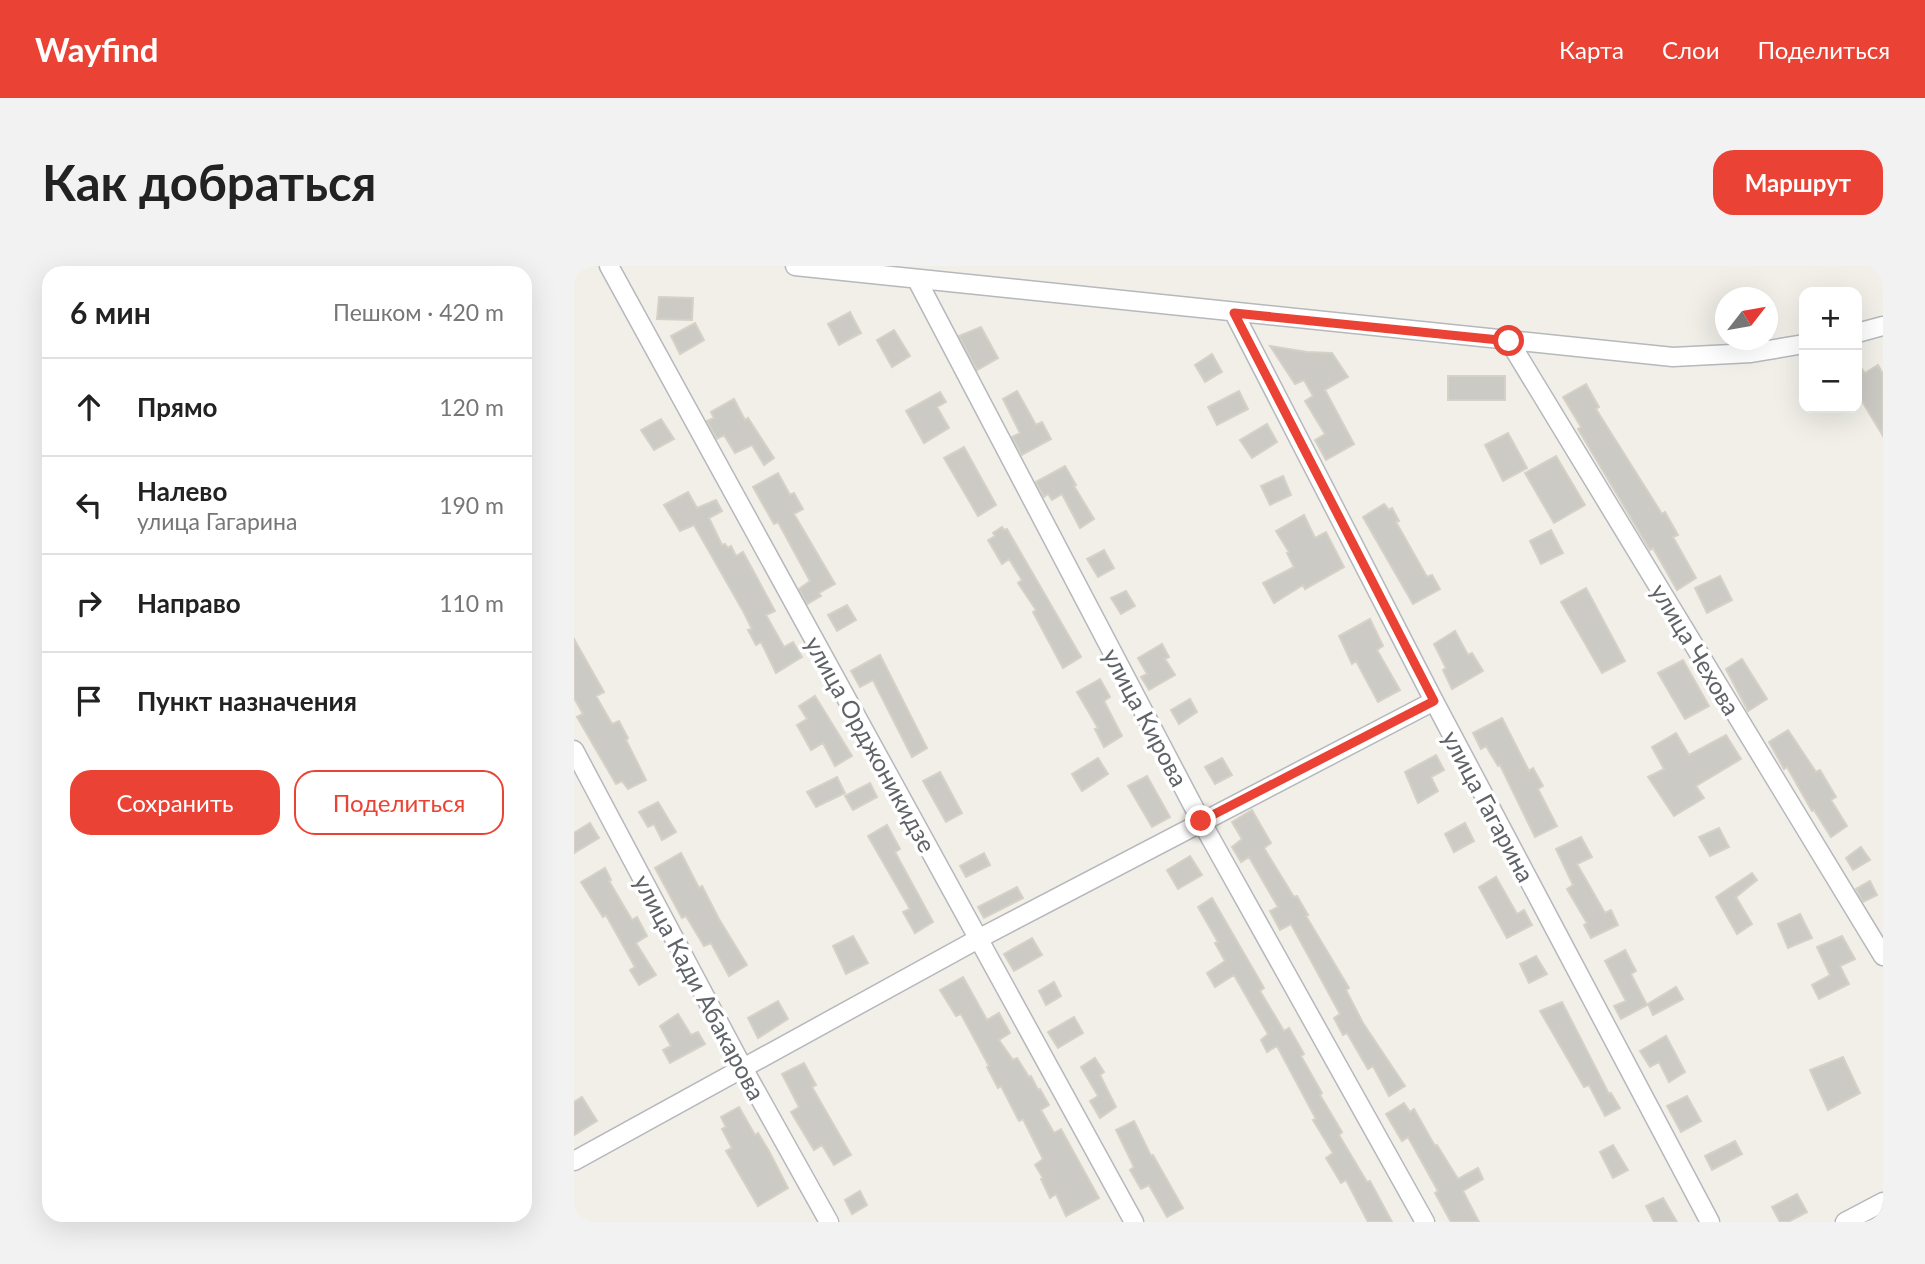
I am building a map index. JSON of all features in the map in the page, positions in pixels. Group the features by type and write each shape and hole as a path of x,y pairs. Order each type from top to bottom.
{"street":[{"name":"улица Орджоникидзе","path":"608,266 1134,1222"},
{"path":"795,266 870,270 916,280 1673,357 1751,353 1799,345"},
{"name":"улица Кирова","path":"916,280 1201,821 1425,1222"},
{"name":"улица Гагарина","path":"1234,313 1434,701 1710,1222"},
{"path":"1862,332 1882,330"},
{"name":"улица Чехова","path":"1509,341 1883,956"},
{"path":"574,1161 978,939 1434,701"},
{"name":"улица Кади Абакарова","path":"574,750 743,1068 829,1222"},
{"path":"1847,1222 1883,1202"}],"building":[{"path":"659,297 693,298 692,320 657,319"},
{"path":"850,312 861,333 839,345 828,324"},
{"path":"695,323 704,340 680,354 671,336"},
{"path":"981,327 998,358 977,370 959,336"},
{"path":"894,330 910,356 892,367 877,340"},
{"path":"1270,346 1332,353 1348,377 1325,390 1354,444 1326,460 1315,440 1325,434 1305,401 1313,396 1304,380 1295,384"},
{"path":"1212,354 1222,372 1205,382 1195,365"},
{"path":"1878,365 1883,374 1883,436 1862,401 1862,369 1865,373"},
{"path":"1448,376 1505,376 1505,400 1448,400"},
{"path":"1586,384 1599,407 1596,409 1678,535 1673,537 1696,578 1677,590 1578,429 1581,427 1563,397"},
{"path":"1017,391 1036,425 1042,422 1051,439 1022,455 1012,437 1020,433 1003,399"},
{"path":"1239,391 1248,409 1217,425 1208,407"},
{"path":"940,392 946,402 937,407 949,428 924,443 906,411"},
{"path":"734,399 745,420 748,418 774,458 764,465 752,445 735,453 724,435 717,439 707,421 714,418 711,412"},
{"path":"661,419 674,439 654,450 641,430"},
{"path":"1267,424 1277,442 1252,458 1240,440"},
{"path":"1508,433 1527,468 1503,481 1485,445"},
{"path":"964,447 996,505 978,516 944,458"},
{"path":"1556,456 1585,505 1554,523 1525,473"},
{"path":"1065,466 1094,519 1080,528 1062,494 1052,500 1048,494 1044,497 1036,482"},
{"path":"778,473 790,495 794,493 803,509 794,514 835,584 807,604 799,589 810,581 778,522 774,524 753,487"},
{"path":"1283,476 1291,495 1270,505 1261,486"},
{"path":"688,492 697,508 716,500 722,511 709,518 722,545 725,544 728,548 731,546 736,556 743,552 775,611 766,615 784,647 793,642 802,657 776,673 761,642 756,645 748,630 752,629 743,611 694,525 680,531 664,505"},
{"path":"1384,504 1389,510 1392,508 1399,521 1396,522 1427,577 1432,575 1440,589 1413,604 1363,517"},
{"path":"1304,515 1315,538 1326,532 1344,567 1305,589 1303,585 1274,603 1263,583 1294,567 1287,553 1289,552 1276,531"},
{"path":"1002,527 1007,529 1081,657 1063,668 1033,612 1036,610 1018,583 1022,580 1009,559 1002,564 988,540"},
{"path":"1551,530 1563,553 1541,564 1530,541"},
{"path":"1104,550 1114,568 1098,577 1087,559"},
{"path":"1720,576 1732,600 1707,613 1695,588"},
{"path":"1586,588 1625,661 1602,673 1561,602"},
{"path":"1126,591 1135,606 1121,614 1111,598"},
{"path":"847,605 856,620 837,631 828,615"},
{"path":"1370,619 1383,646 1377,650 1400,690 1378,702 1356,661 1352,664 1339,636"},
{"path":"1455,631 1468,655 1472,653 1483,671 1452,689 1443,670 1446,668 1434,644"},
{"path":"574,639 604,692 596,696 612,724 619,721 646,780 628,789 622,781 616,784 577,717 583,714 574,698"},
{"path":"1162,644 1169,657 1165,659 1175,675 1149,690 1141,677 1147,674 1138,658"},
{"path":"880,655 927,748 912,757 873,680 860,687 851,671"},
{"path":"1742,659 1767,699 1748,711 1726,669"},
{"path":"1683,660 1709,706 1685,719 1658,673"},
{"path":"1100,679 1110,697 1104,701 1122,736 1104,747 1095,729 1098,728 1077,692"},
{"path":"815,696 852,756 835,766 823,743 811,750 797,725 807,719 799,706"},
{"path":"1190,699 1197,712 1179,724 1171,710"},
{"path":"1502,718 1529,771 1533,768 1543,786 1538,789 1557,826 1535,837 1500,765 1498,766 1486,746 1481,749 1473,733"},
{"path":"1788,730 1816,772 1820,770 1836,797 1831,800 1847,826 1831,837 1814,810 1812,811 1787,767 1784,769 1769,742"},
{"path":"1676,733 1689,755 1726,735 1741,759 1696,786 1704,798 1674,816 1648,777 1664,769 1652,747"},
{"path":"1436,755 1444,770 1431,777 1438,791 1418,803 1405,772"},
{"path":"1098,758 1108,774 1082,791 1072,774"},
{"path":"1222,758 1232,775 1215,784 1205,767"},
{"path":"940,772 962,813 946,822 923,781"},
{"path":"1147,776 1170,817 1152,827 1128,786"},
{"path":"837,777 845,793 816,807 807,792"},
{"path":"870,783 877,797 853,810 845,796"},
{"path":"658,802 676,832 662,840 654,824 648,827 639,812"},
{"path":"1252,810 1271,843 1264,848 1308,915 1306,916 1349,988 1346,990 1363,1023 1405,1086 1389,1096 1373,1066 1368,1069 1347,1033 1343,1035 1334,1018 1340,1014 1291,924 1280,930 1270,911 1278,907 1249,857 1241,862 1232,847 1242,839 1232,822"},
{"path":"590,823 599,838 574,853 574,833"},
{"path":"1465,823 1474,841 1454,852 1445,834"},
{"path":"887,825 900,849 895,852 933,922 915,933 903,912 910,909 868,836"},
{"path":"1719,828 1729,847 1710,856 1699,837"},
{"path":"1581,837 1592,857 1577,864 1605,913 1611,910 1618,925 1591,938 1584,925 1587,923 1567,889 1573,885 1556,849"},
{"path":"1861,847 1870,860 1853,870 1846,858"},
{"path":"681,853 699,888 702,886 747,965 729,976 711,943 704,946 686,916 682,918 655,868"},
{"path":"984,853 990,865 966,877 960,866"},
{"path":"1190,856 1202,875 1178,889 1167,870"},
{"path":"605,868 611,880 609,881 632,920 637,917 647,936 636,943 656,975 639,985 630,970 635,967 606,915 603,917 581,882"},
{"path":"1752,873 1757,880 1736,897 1752,924 1737,934 1716,897"},
{"path":"1496,877 1517,914 1524,910 1532,925 1507,938 1479,887"},
{"path":"1870,881 1877,895 1863,902 1856,889"},
{"path":"1017,887 1023,898 984,918 978,907"},
{"path":"1212,898 1264,988 1260,991 1284,1031 1289,1028 1304,1054 1301,1056 1322,1093 1320,1095 1342,1132 1339,1135 1367,1182 1370,1181 1392,1222 1368,1222 1346,1180 1341,1183 1326,1158 1333,1153 1313,1120 1316,1119 1277,1046 1267,1052 1261,1040 1268,1034 1234,975 1215,987 1207,973 1225,961 1215,943 1218,942 1198,907"},
{"path":"1800,914 1812,938 1788,948 1778,924"},
{"path":"853,936 868,963 846,974 833,946"},
{"path":"1842,936 1855,959 1840,966 1849,984 1819,999 1812,985 1830,975 1817,947"},
{"path":"1032,938 1042,955 1014,971 1004,954"},
{"path":"1625,950 1636,971 1631,974 1647,1005 1621,1019 1614,1006 1626,1001 1605,961"},
{"path":"1536,956 1547,974 1529,983 1520,964"},
{"path":"963,977 987,1020 999,1013 1010,1033 999,1040 1013,1060 1017,1058 1038,1090 1040,1089 1049,1105 1041,1110 1054,1133 1061,1129 1099,1198 1066,1216 1056,1194 1050,1198 1041,1179 1043,1178 1035,1165 1043,1159 1023,1119 1019,1121 1001,1086 998,1088 961,1014 956,1016 940,990"},
{"path":"1054,982 1061,996 1046,1005 1039,991"},
{"path":"1676,987 1683,999 1653,1015 1648,1004"},
{"path":"778,1001 788,1019 758,1038 748,1018"},
{"path":"1562,1002 1609,1094 1611,1093 1620,1108 1605,1116 1589,1085 1584,1087 1540,1011"},
{"path":"678,1014 691,1035 698,1032 705,1044 670,1063 663,1050 671,1046 660,1026"},
{"path":"1074,1017 1083,1033 1058,1048 1048,1032"},
{"path":"1666,1036 1685,1072 1669,1082 1659,1062 1650,1067 1640,1051"},
{"path":"1843,1057 1860,1093 1828,1110 1810,1070"},
{"path":"1095,1058 1104,1072 1100,1075 1116,1107 1100,1118 1090,1101 1098,1096 1081,1067"},
{"path":"804,1063 816,1085 812,1087 851,1155 834,1165 822,1145 814,1150 791,1112 799,1107 782,1074"},
{"path":"1687,1096 1701,1121 1681,1132 1667,1106"},
{"path":"582,1097 597,1121 574,1135 574,1102"},
{"path":"1404,1103 1410,1112 1414,1109 1458,1179 1478,1168 1483,1179 1463,1191 1479,1222 1451,1222 1435,1193 1438,1191 1408,1137 1402,1141 1386,1114"},
{"path":"739,1107 755,1135 758,1133 769,1151 788,1188 758,1206 726,1151 732,1148 722,1129 726,1127 721,1117"},
{"path":"1134,1121 1151,1156 1153,1155 1183,1208 1167,1217 1149,1185 1141,1189 1130,1170 1134,1167 1116,1130"},
{"path":"1735,1141 1742,1154 1712,1170 1705,1156"},
{"path":"1613,1145 1628,1170 1613,1178 1600,1152"},
{"path":"860,1191 867,1205 852,1214 845,1200"},
{"path":"1797,1194 1807,1212 1788,1222 1780,1222 1772,1207"},
{"path":"1663,1198 1677,1222 1654,1222 1646,1206"}],"route":[{"path":"1201,821 1434,701 1234,313 1509,341"}]}
